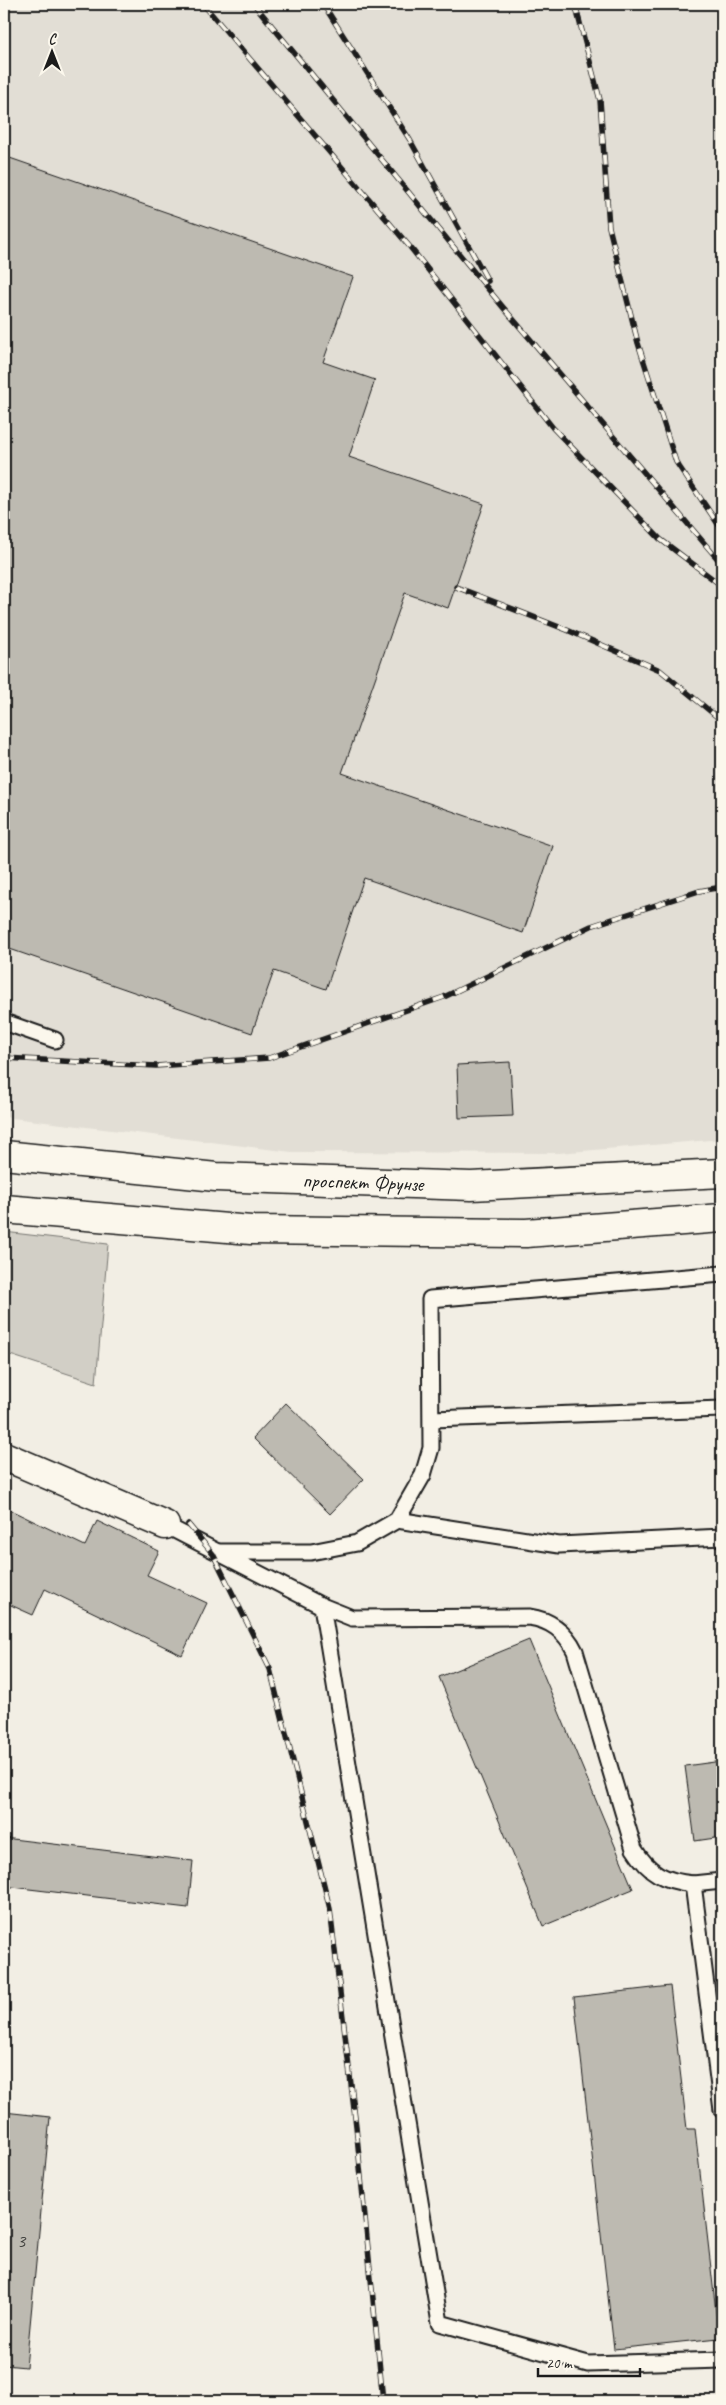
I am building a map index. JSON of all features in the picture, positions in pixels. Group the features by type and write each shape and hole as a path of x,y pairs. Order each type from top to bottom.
{"main road":[{"name":"проспект Фрунзе","path":"4,1155 216,1177 472,1186 722,1173"},
{"path":"4,1209 251,1230 526,1233 722,1218"},
{"path":"4,1456 165,1525"}],"lane":[{"path":"4,1022 55,1040"},
{"path":"218,1552 311,1552 357,1543 397,1520 423,1475 431,1448 430,1299 722,1274"},
{"path":"432,1419 722,1409"},
{"path":"397,1520 558,1545 722,1537"},
{"path":"165,1525 322,1606 352,1618 529,1617 544,1619 568,1638 575,1651 634,1849 644,1865 658,1875 675,1882 693,1884 722,1881"},
{"path":"322,1606 440,2323 588,2364 722,2360"},
{"path":"693,1884 722,2110"}],"shaded area":[{"path":"4,4 722,4 722,1139 559,1153 292,1152 4,1117"},
{"path":"4,1232 108,1244 96,1383 4,1353"}],"building":[{"path":"4,156 353,277 323,362 375,380 349,457 484,504 448,608 405,593 342,773 553,846 523,933 364,878 326,989 274,971 252,1033 4,947"},
{"path":"510,1062 513,1116 459,1118 457,1065"},
{"path":"286,1403 364,1479 330,1514 253,1438"},
{"path":"4,1507 85,1546 97,1521 159,1551 147,1575 207,1603 182,1655 45,1589 33,1615 4,1602"},
{"path":"529,1640 633,1889 543,1926 439,1677"},
{"path":"722,1761 722,1837 695,1841 685,1766"},
{"path":"4,1838 193,1861 188,1908 4,1886"},
{"path":"670,1986 687,2129 695,2129 719,2338 614,2349 574,1997"},
{"path":"4,2112 50,2117 26,2367 4,2365"}],"railway":[{"path":"203,4 410,247 553,428 660,539 722,586"},
{"path":"254,4 502,306 722,564"},
{"path":"323,4 410,140 488,281"},
{"path":"575,4 600,100 609,227 638,343 676,462 722,530"},
{"path":"456,587 567,630 660,670 722,721"},
{"path":"4,1058 156,1066 269,1058 444,997 591,926 699,891 722,887"},
{"path":"188,1524 213,1554 270,1669 330,1909 356,2126 383,2401"}]}
